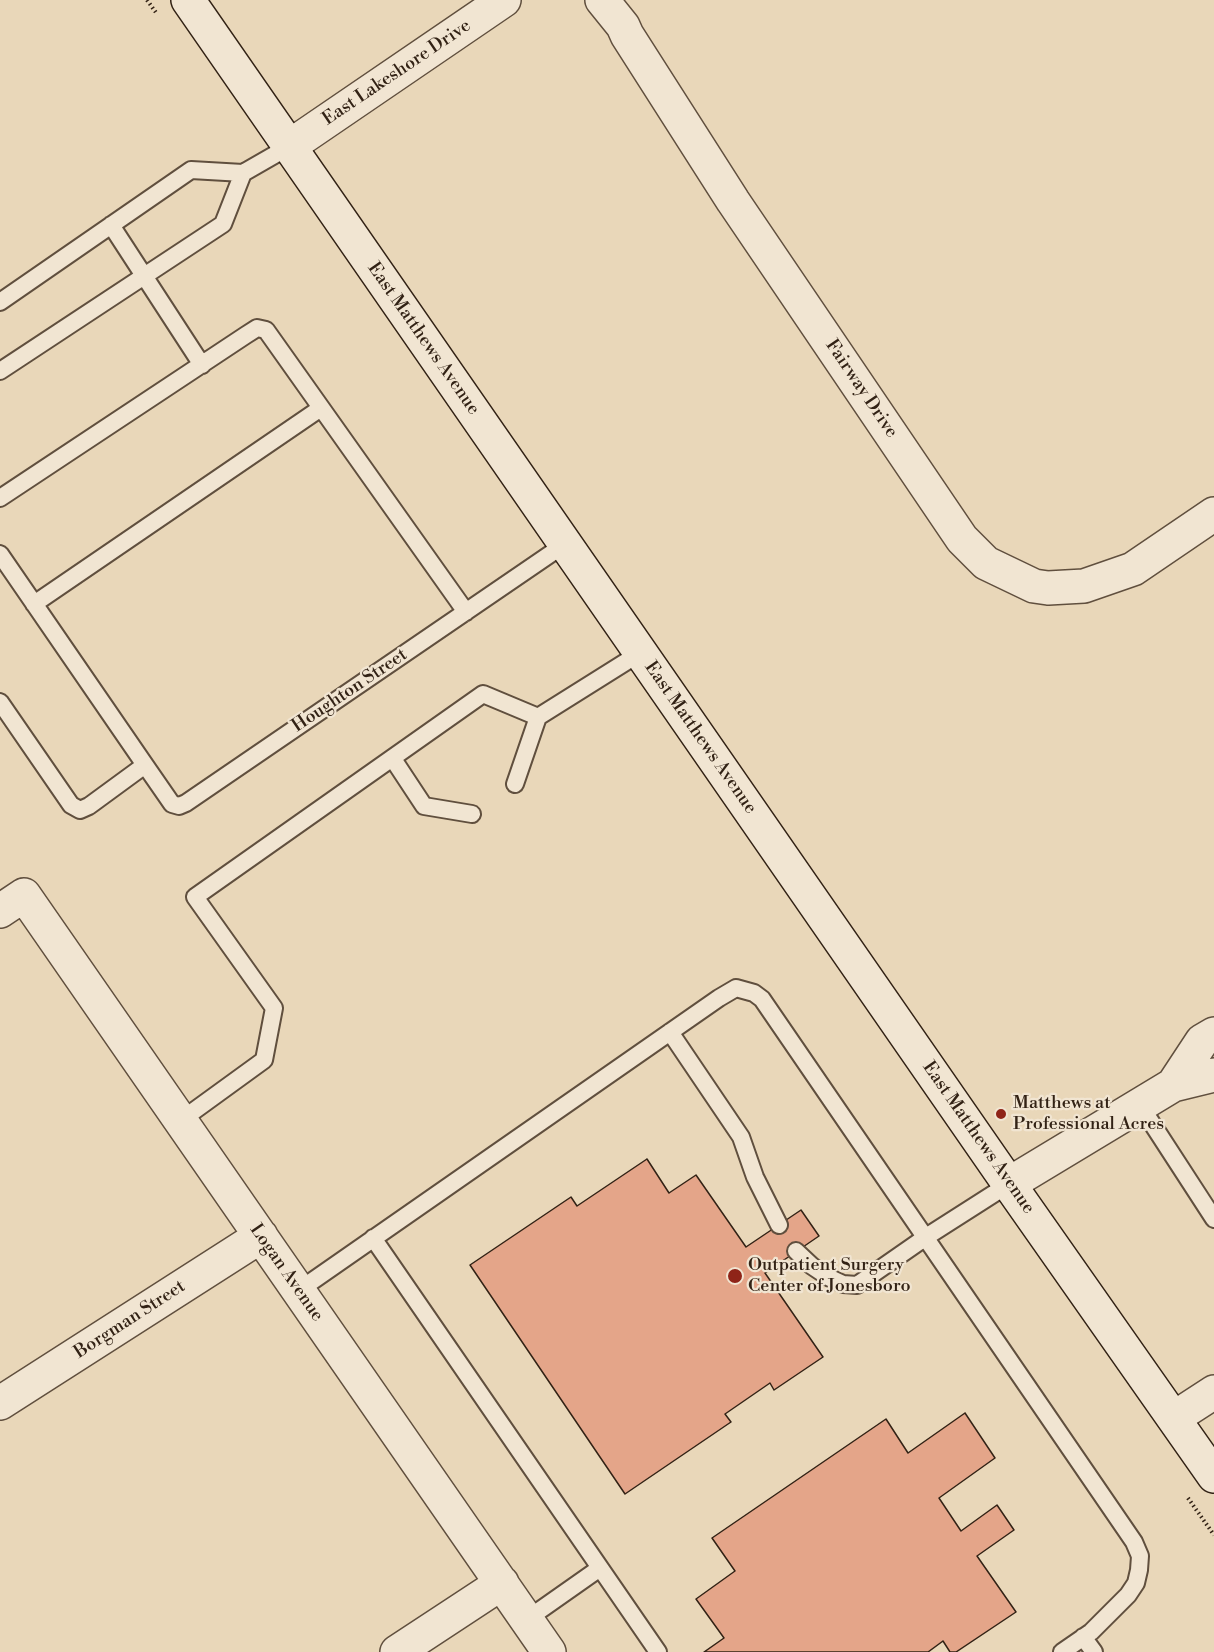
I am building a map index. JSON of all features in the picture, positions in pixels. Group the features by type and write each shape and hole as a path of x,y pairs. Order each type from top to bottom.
{"street":[{"name":"East Matthews Avenue","path":"188,0 1214,1476"},
{"name":"East Lakeshore Drive","path":"290,146 504,0"},
{"name":"Fairway Drive","path":"602,0 623,26 733,201 962,539 986,563 1034,586 1048,588 1084,586 1133,568 1214,514"},
{"name":"Logan Avenue","path":"12,903 180,1121 549,1652"},
{"path":"1173,1085 1202,1041 1214,1034"},
{"path":"1009,1184 1173,1085 1214,1076"},
{"name":"Borgman Street","path":"0,1403 261,1236"},
{"path":"1174,1418 1214,1392"},
{"path":"397,1652 502,1583"}],"lane":[{"path":"0,302 191,170 243,173 290,146"},
{"path":"0,370 224,224 243,173"},
{"path":"111,225 202,365"},
{"path":"0,498 257,328 266,330 466,612"},
{"path":"34,604 321,408"},
{"name":"Houghton Street","path":"145,765 172,804 179,806 186,803 565,544"},
{"path":"0,555 145,765 89,806 80,810 71,805 0,702"},
{"path":"514,784 538,717 640,653"},
{"path":"180,1121 264,1060 274,1008 195,897 483,694 538,717"},
{"path":"393,759 424,807 472,814"},
{"path":"298,1291 736,988 754,993 762,999 1134,1542 1140,1556 1136,1583 1112,1612 1062,1652"},
{"path":"670,1032 741,1137 755,1177 779,1225"},
{"path":"1140,1105 1214,1219"},
{"path":"796,1251 830,1278 843,1284 857,1285 1009,1184"},
{"path":"372,1238 658,1652"},
{"path":"526,1620 600,1568"},
{"path":"1083,1637 1094,1652"}],"building":[{"path":"647,1159 669,1193 696,1175 746,1247 801,1210 819,1236 765,1273 823,1357 774,1390 770,1383 725,1414 731,1422 625,1494 470,1265 571,1197 577,1206"},
{"path":"965,1413 995,1458 939,1498 961,1531 997,1505 1014,1530 977,1556 1016,1612 956,1652 950,1652 943,1641 928,1652 704,1652 724,1638 696,1599 735,1571 712,1538 886,1419 908,1453"}],"place":[{"name":"Matthews at Professional Acres","path":"1001,1114"},
{"name":"Outpatient Surgery Center of Jonesboro","path":"735,1276"}]}
